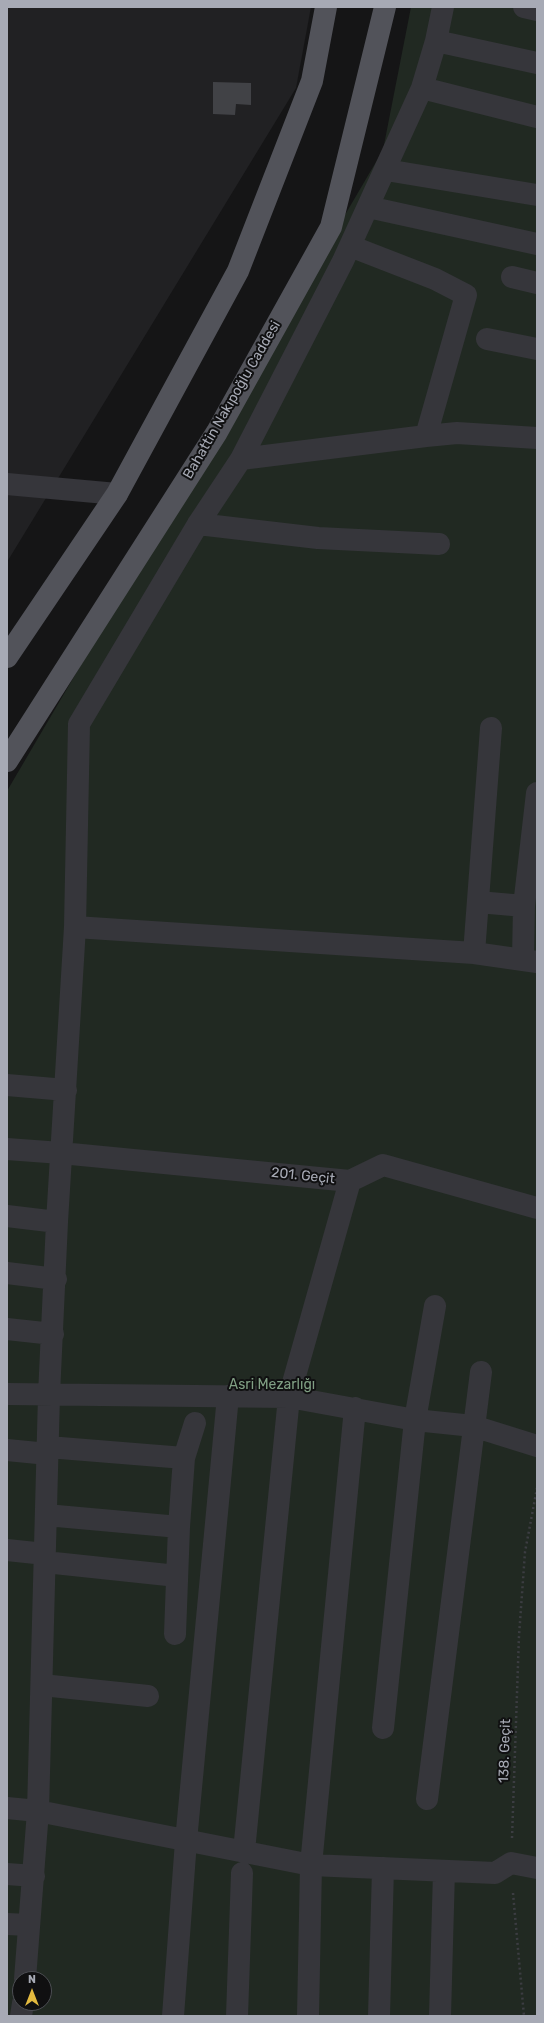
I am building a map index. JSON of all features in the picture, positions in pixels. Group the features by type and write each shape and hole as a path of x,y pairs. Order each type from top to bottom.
{"main road":[{"path":"7,657 117,494 238,271 312,81 326,7"},
{"name":"Bahattin Nakıpoğlu Caddesi","path":"7,761 217,432 331,227 384,7"}],"street":[{"path":"19,1971 29,1925 38,1811 49,1395 56,1279 57,1222 75,927 79,724 198,524 241,459 350,246 386,170 422,88 436,41 443,7"},
{"path":"524,7 537,10"},
{"path":"436,41 537,63"},
{"path":"422,88 537,117"},
{"path":"386,170 537,195"},
{"path":"368,207 537,244"},
{"path":"350,246 435,279 466,296 426,436"},
{"path":"512,277 537,283"},
{"path":"487,339 537,349"},
{"path":"241,459 457,433 537,438"},
{"path":"7,484 117,494"},
{"path":"198,524 318,538 439,544"},
{"path":"474,953 491,728"},
{"path":"75,927 474,953 530,961 524,906 537,793"},
{"path":"478,902 524,906"},
{"path":"7,1085 66,1090"},
{"name":"201. Geçit","path":"7,1149 61,1152 350,1181 383,1165 537,1208"},
{"path":"244,1851 289,1397 350,1181"},
{"path":"7,1216 57,1222"},
{"path":"7,1273 56,1279"},
{"path":"383,1728 415,1420 435,1306"},
{"path":"7,1329 52,1334"},
{"path":"427,1799 481,1372"},
{"path":"7,1394 289,1397 415,1420 473,1426 537,1446"},
{"path":"173,2016 186,1841 228,1396"},
{"path":"308,2016 311,1865 355,1408"},
{"path":"175,1634 178,1527 184,1458 195,1423"},
{"path":"7,1450 184,1458"},
{"path":"46,1515 178,1527"},
{"path":"7,1550 45,1558 177,1576"},
{"path":"42,1684 148,1696"},
{"path":"7,1808 38,1811 311,1865 495,1873 510,1863 537,1868"},
{"path":"379,2016 383,1868"},
{"path":"440,2016 444,1871"},
{"path":"237,2016 242,1873"},
{"path":"7,1874 34,1876"},
{"path":"7,1924 29,1925"}],"path":[{"name":"138. Geçit","path":"524,2016 510,1863 519,1644 525,1552 537,1488"}],"shaded area":[{"path":"7,7 311,7 296,88 7,562"}],"green space":[{"name":"Asri Mezarlığı","path":"411,7 537,7 537,2016 7,2016 7,791 383,150"}],"building":[{"path":"213,82 251,83 251,105 236,104 235,115 213,114"}]}
